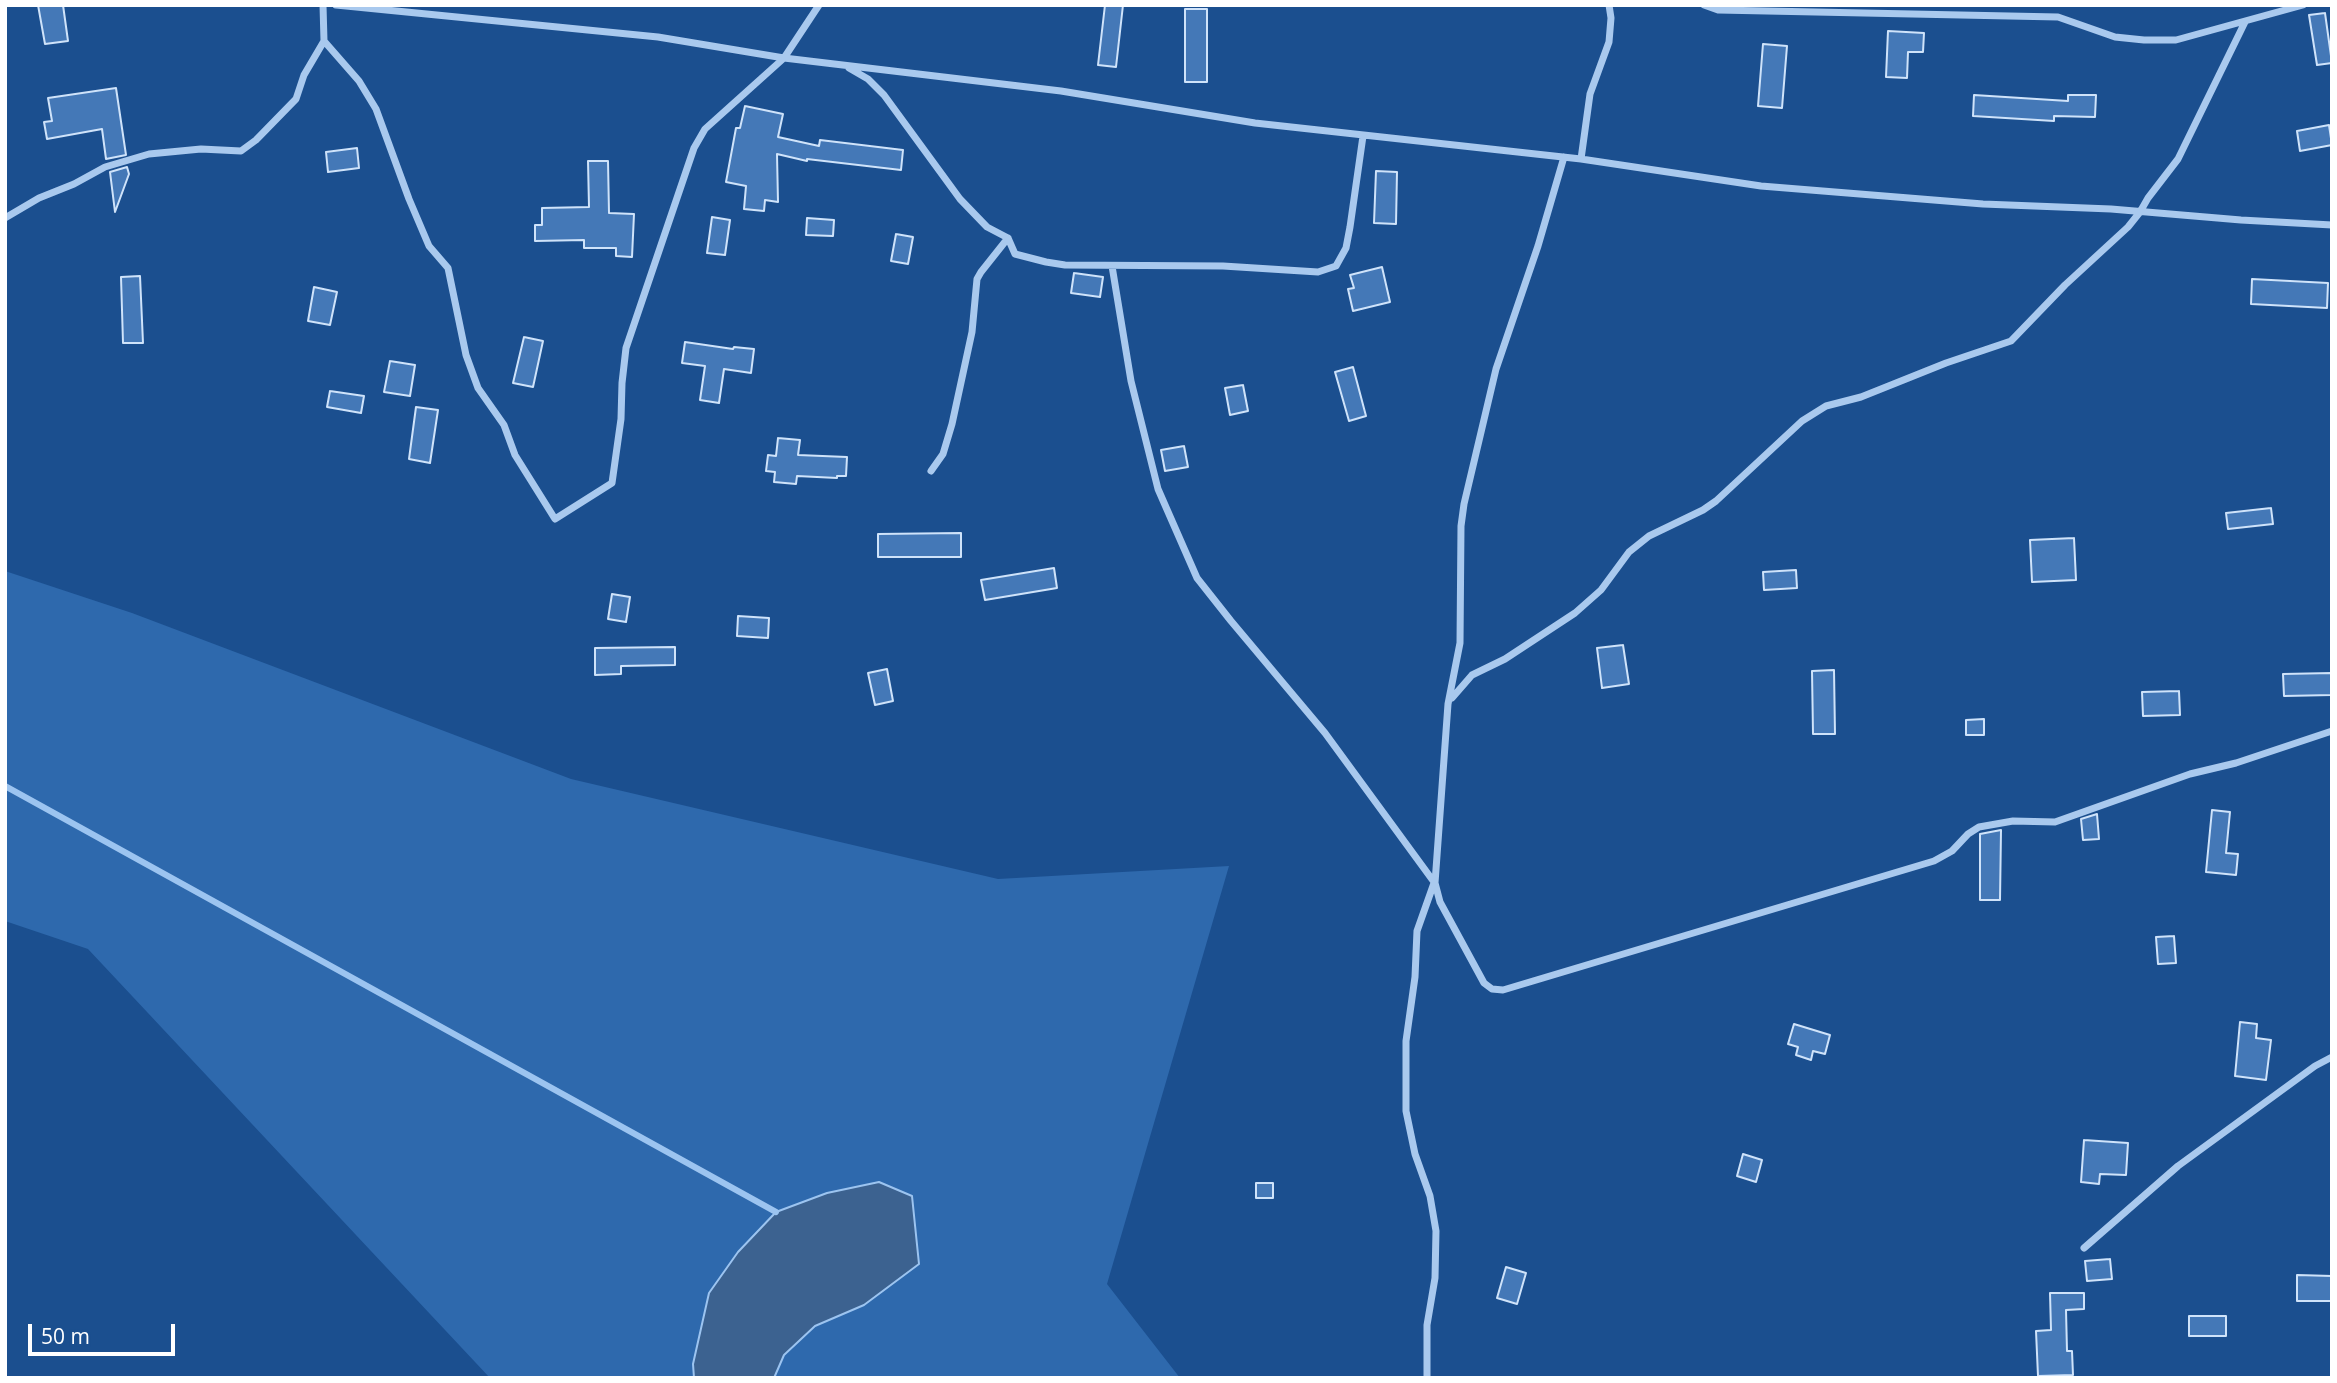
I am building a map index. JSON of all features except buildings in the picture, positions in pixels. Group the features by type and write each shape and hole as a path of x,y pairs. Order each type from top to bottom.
{"street":[{"path":"5,219 39,198 74,184 105,167 149,154 201,149 241,151 256,141 296,99 304,75 324,41 323,5"},
{"path":"336,5 658,37 784,58 1060,91 1242,121 1581,159 1761,186 1983,204 2332,225"},
{"path":"324,41 359,81 376,109 429,246 447,268 466,355 478,388 504,425 515,455 555,519 612,483 621,419 626,348 694,148 705,129 784,58 819,5"},
{"path":"1581,159 1590,94 1609,42 1609,5"},
{"path":"1704,5 1718,10 1906,9 2058,17 2115,37 2144,40 2176,40 2303,5"},
{"path":"1448,704 1456,691 1472,675 1504,659 1575,613 1601,590 1629,552 1649,536 1703,510 1802,421 1826,406 1861,397 1946,363 2011,341 2065,285 2128,228 2140,212 2178,159 2245,22"},
{"path":"845,65 868,79 884,94 960,199 988,227 1008,239 1014,254 1046,262 1112,266 1223,266 1318,272 1336,266 1346,248 1363,136"},
{"path":"1427,1378 1427,1325 1435,1278 1436,1231 1430,1196 1415,1154 1406,1111 1406,1041 1415,977 1417,932 1435,883 1448,704 1460,643 1460,551 1464,504 1496,369 1538,246 1564,157"},
{"path":"931,471 943,454 952,424 970,340 977,279 1008,239"},
{"path":"1112,266 1131,381 1158,489 1197,578 1325,733 1435,883 1440,902 1484,983 1492,989 1503,990 1934,861 1952,851 1979,827 2013,821 2055,822 2190,774 2236,763 2332,731"},
{"path":"2084,1248 2178,1166 2304,1074 2332,1057"}],"shaded area":[{"path":"5,571 132,613 571,779 998,879 1229,866 1107,1284 1180,1378 490,1378 88,949 5,921"},
{"path":"879,1182 912,1196 919,1264 864,1305 815,1326 784,1355 774,1378 694,1378 693,1364 709,1293 738,1252 776,1212 827,1193"}],"waterway":[{"path":"5,786 776,1212"}]}
